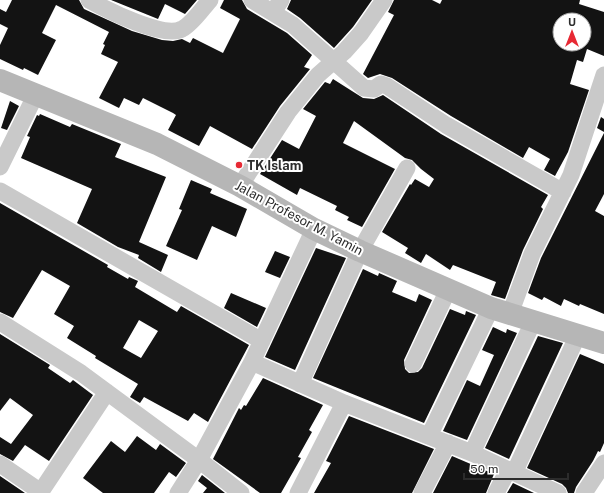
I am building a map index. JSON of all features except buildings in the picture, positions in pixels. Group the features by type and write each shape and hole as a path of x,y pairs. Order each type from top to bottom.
{"main road":[{"name":"Jalan Profesor M. Yamin","path":"0,80 157,144 240,186 314,229 448,290 500,311 604,343"}],"street":[{"path":"90,0 126,18 151,27 171,31 184,29 210,0"},
{"path":"252,0 277,6 293,26 334,59 364,88 374,89 381,84 387,86 446,125 563,192"},
{"path":"240,186 288,112 318,75 334,59 344,52 361,33 384,0"},
{"path":"429,436 532,254 563,192 571,175 604,75"},
{"path":"0,167 36,94"},
{"path":"300,384 360,251 407,168"},
{"path":"0,191 262,341"},
{"path":"178,493 199,460 252,362 314,229"},
{"path":"413,364 448,290"},
{"path":"0,322 107,392 241,493"},
{"path":"472,453 533,322"},
{"path":"496,493 511,471 578,335"},
{"path":"252,362 344,403 472,453 558,493"},
{"path":"0,464 40,492 107,392"},
{"path":"298,493 344,403"},
{"path":"422,493 448,444"},
{"path":"590,491 604,463"}],"place":[{"name":"TK Islam","path":"239,165"}]}
